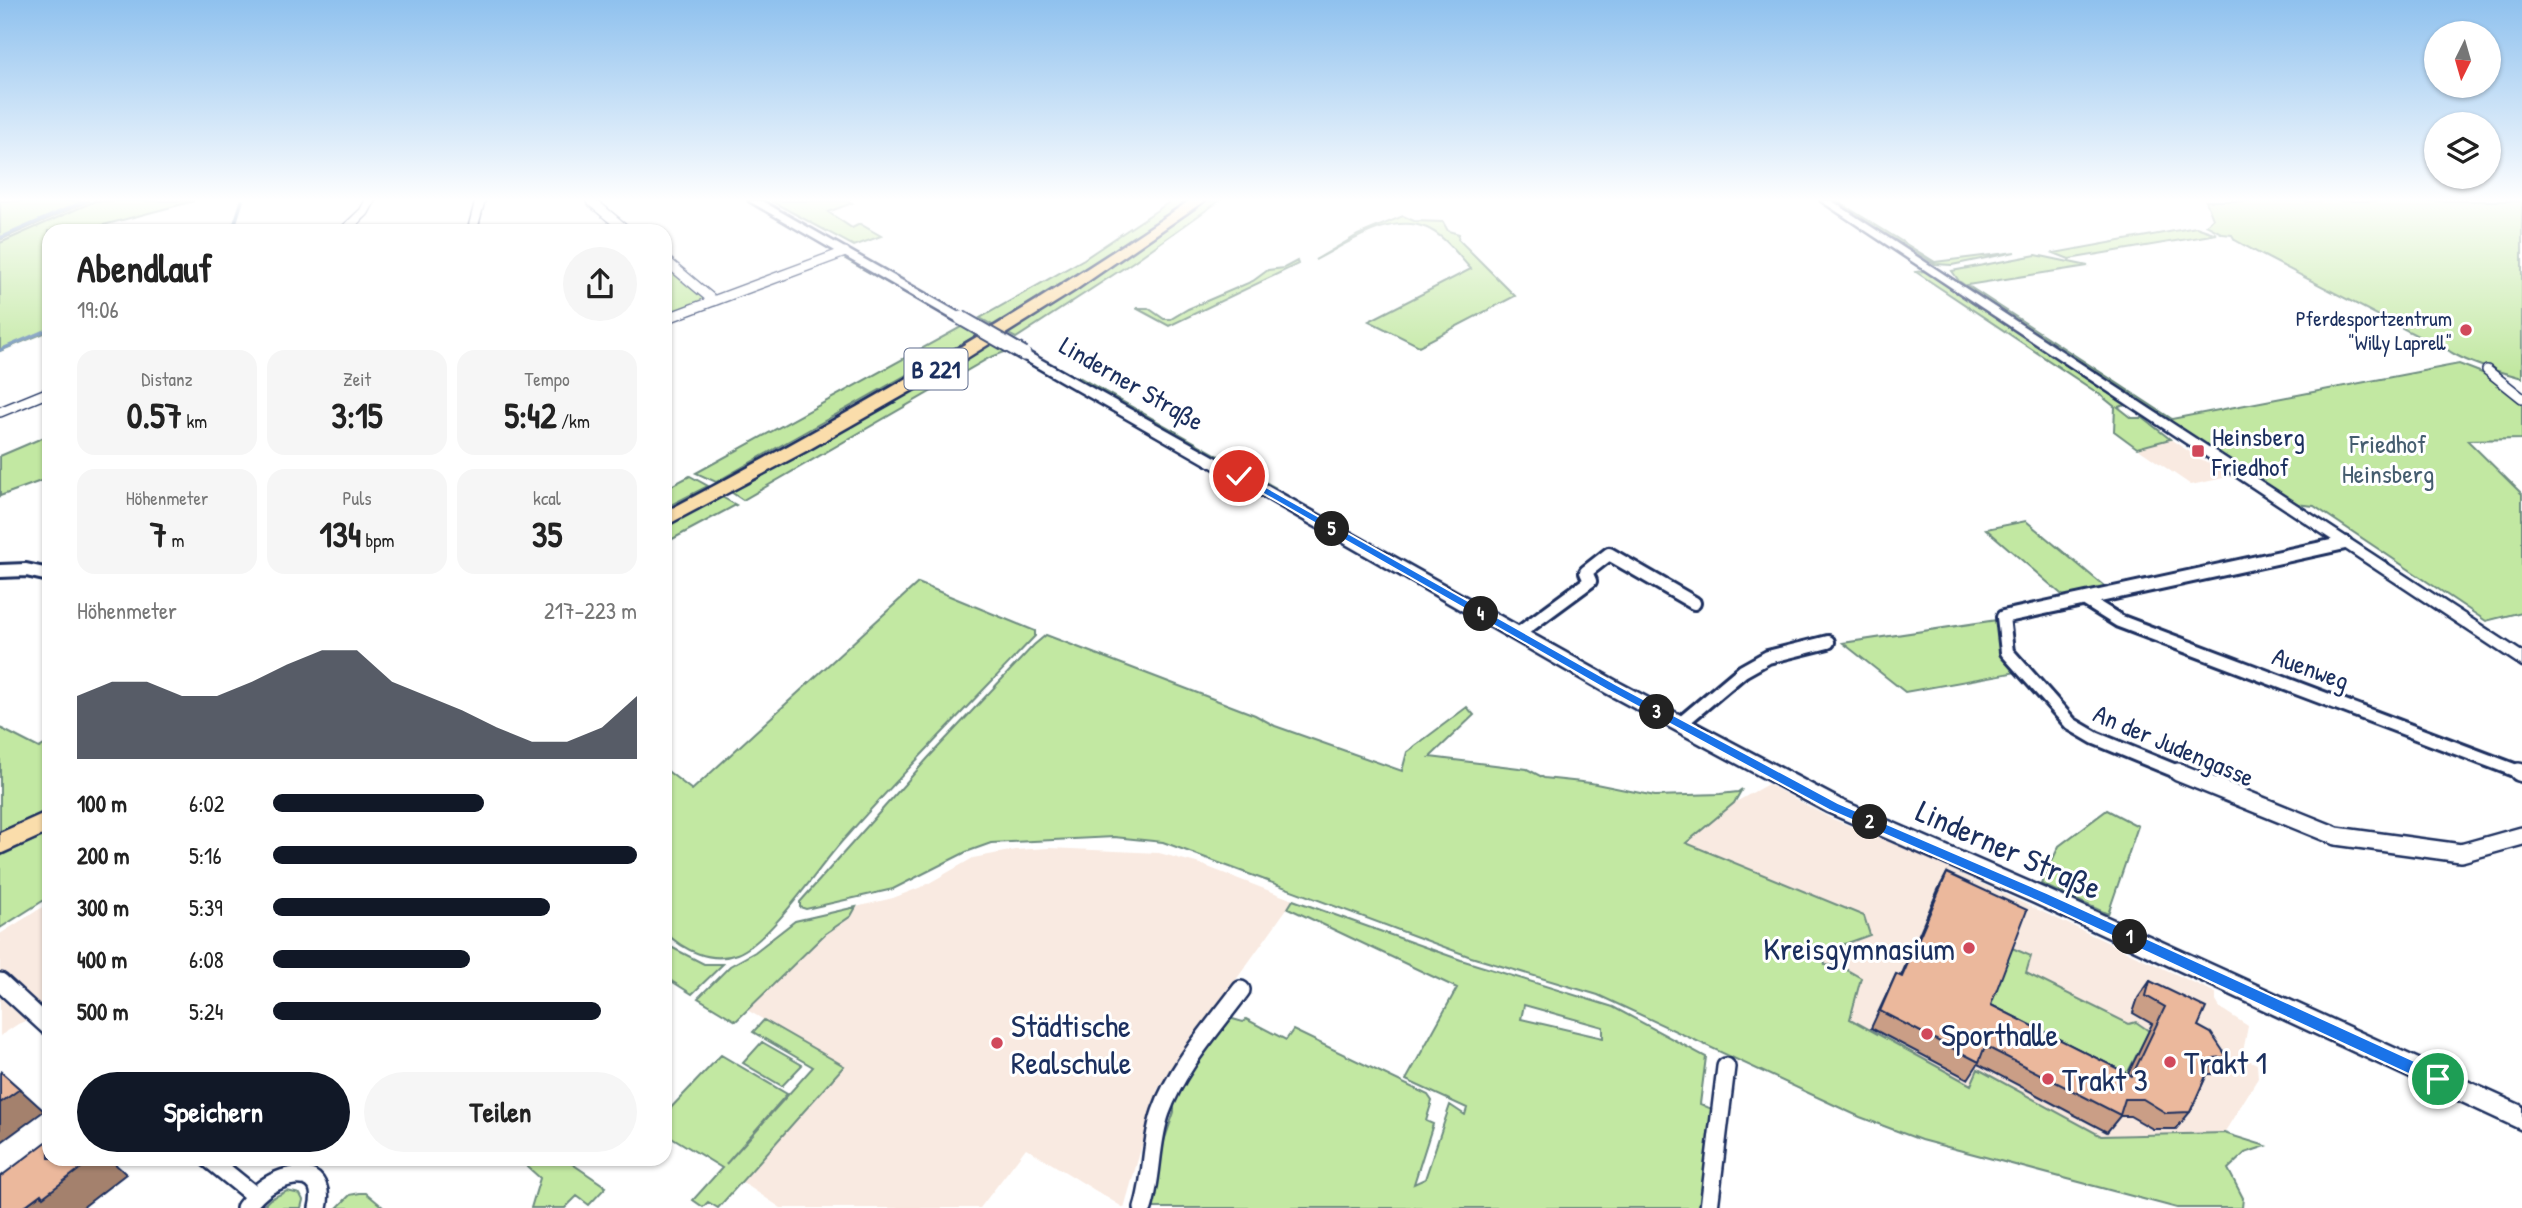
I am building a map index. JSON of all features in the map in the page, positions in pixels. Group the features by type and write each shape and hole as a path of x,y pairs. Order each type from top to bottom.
{"main road":[{"name":"Linderner Straße","path":"854,257 1518,634 1833,806 2054,902 2522,1118"},
{"name":"B 221","path":"672,516 901,390 1039,308 1114,257"},
{"path":"0,844 42,824"}],"street":[{"path":"672,316 831,257"},
{"path":"1912,257 2522,660"},
{"path":"672,266 714,301"},
{"path":"2487,370 2522,398"},
{"path":"0,412 42,395"},
{"name":"An der Judengasse","path":"2345,543 2087,601 2003,617 2007,652 2078,729 2336,836 2461,853 2522,836"},
{"path":"1518,634 1590,580 1587,572 1609,554 1694,603"},
{"path":"0,571 26,570 42,573"},
{"name":"Auenweg","path":"2087,601 2119,621 2522,773"},
{"path":"1680,724 1743,671 1768,657 1828,642"},
{"path":"0,982 42,1021"},
{"path":"1143,1208 1151,1189 1160,1115 1168,1093 1241,990"},
{"path":"1709,1208 1726,1067"},
{"path":"216,1166 250,1202 279,1180 304,1175 313,1178 322,1193 318,1208"}],"shaded area":[{"path":"2170,439 2233,476 2191,485 2137,448"},
{"name":"Kreisgymnasium","path":"1768,784 1828,817 1912,851 2216,993 2220,1008 2248,1026 2242,1057 2257,1064 2258,1078 2224,1133 2101,1136 1979,1069 1972,1085 1850,1019 1685,843 1734,803"},
{"name":"Städtische Realschule","path":"1049,848 1159,853 1200,864 1293,900 1158,1089 1124,1208 1026,1148 980,1208 781,1208 742,1182 843,1066 747,1010 825,934 851,916 856,907 893,898 924,886 973,858 1015,850"},
{"path":"42,907 42,1014 18,1024 0,1036 0,934"}],"green space":[{"path":"0,257 42,257 42,334 0,351"},
{"path":"842,257 847,257 981,333 716,482 696,473 963,326"},
{"path":"1107,257 998,328 980,318 1084,259"},
{"path":"1124,257 1140,257 1016,338 1004,332"},
{"path":"1461,257 1476,257 1515,296 1419,346 1369,321 1471,269"},
{"path":"1924,257 1935,262 1989,257 1952,265 1935,264"},
{"name":"Friedhof Heinsberg","path":"2024,257 2047,257 2088,266 1967,285 2172,419 2459,364 2490,376 2522,400 2522,439 2467,440 2522,494 2522,612 2486,621 2314,506 2295,504 1984,299 1959,281 1952,271"},
{"path":"2267,257 2522,257 2522,378 2479,365"},
{"path":"1297,261 1298,264 1169,326 1136,308 1148,308 1164,319 1171,319 1253,281 1268,270 1284,268"},
{"path":"672,269 710,301 672,315"},
{"path":"1925,271 2126,405 2118,407 2132,418 2143,418 2170,439 2137,448 2114,431 2115,407 1916,272"},
{"path":"993,339 1082,391 1007,351 989,358 743,500 728,490"},
{"path":"1079,377 1276,488 1077,379"},
{"path":"42,438 42,481 0,496 0,456"},
{"path":"690,476 708,486 672,504 672,485"},
{"path":"720,496 736,505 672,539 672,521"},
{"path":"2026,521 2110,591 2068,600 1986,529"},
{"path":"918,583 1035,631 1035,636 868,812 779,919 750,946 727,957 698,954 672,938 672,774 692,790"},
{"path":"1997,620 2002,655 2017,672 1905,692 1843,643"},
{"path":"1046,635 1255,715 1275,726 1402,771 1407,752 1467,707 1474,715 1430,757 1527,769 1544,778 1591,783 1655,796 1720,794 1742,789 1734,803 1686,843 1864,916 1870,935 1823,952 1825,965 1840,966 1861,978 1850,1019 1971,1085 1978,1069 2101,1136 2224,1133 2266,1146 2245,1153 2228,1169 2243,1198 2242,1208 2177,1208 1921,1140 1860,1117 1598,995 1471,957 1163,842 1114,837 991,843 966,852 893,889 806,909 800,907 800,902 928,758"},
{"path":"0,728 39,748 42,746 42,813 0,832"},
{"path":"2107,810 2138,826 2108,914 2041,884 2059,846"},
{"path":"42,836 42,901 0,928 0,856"},
{"path":"1293,900 1461,960 1613,1007 1706,1057 1700,1104 1714,1110 1700,1208 1141,1208 1174,1112 1174,1096 1229,1018 1243,1022 1246,1019 1286,1040 1293,1030 1428,1095 1432,1101 1426,1121 1433,1124 1414,1184 1425,1179 1450,1105 1465,1115 1467,1108 1406,1080 1457,988 1288,908","holes":["1524,1005 1603,1027 1603,1038 1521,1019"]},
{"path":"856,907 851,916 825,934 736,1021 698,998 730,966 755,952 795,921"},
{"path":"672,948 704,964 723,964 692,994 672,981"},
{"path":"2012,948 2031,956 2026,973 2129,1024 2136,1022 2149,1031 2114,1099 1984,1019"},
{"path":"764,1020 844,1066 718,1208 708,1202 703,1207 693,1200 722,1168 672,1137 672,1107 721,1055 787,1094 726,1164 813,1067 753,1032"},
{"path":"762,1042 802,1065 782,1086 743,1063"},
{"path":"527,1166 575,1166 606,1187 589,1205 577,1196 565,1208 531,1208 540,1178"},
{"path":"287,1191 300,1194 303,1200 301,1208 261,1208 270,1199"},
{"path":"366,1193 384,1208 337,1208 350,1195"}],"building":[{"path":"1947,873 2027,910 1991,1005 2132,1076 2165,1007 2146,996 2150,981 2206,1008 2198,1026 2211,1033 2227,1057 2214,1058 2190,1112 2166,1113 2143,1099 2125,1099 2120,1115 1985,1046 1979,1062 1880,1011 1896,974 1902,977"},
{"path":"0,1073 20,1089 0,1103"},
{"path":"42,1145 42,1166 84,1166 43,1197 41,1194 22,1208 0,1208 0,1177"}],"waterway":[{"path":"0,350 42,332"}],"place":[{"name":"Pferdesportzentrum \"Willy Laprell\"","path":"2466,330"},
{"name":"Heinsberg Friedhof","path":"2198,451"},
{"name":"Kreisgymnasium","path":"1969,948"},
{"name":"Sporthalle","path":"1927,1034"},
{"name":"Städtische Realschule","path":"997,1043"},
{"name":"Trakt 1","path":"2170,1062"},
{"name":"Trakt 3","path":"2048,1079"}],"route":[{"path":"1239,476 1613,688 1833,806 2042,897 2438,1079"}]}
